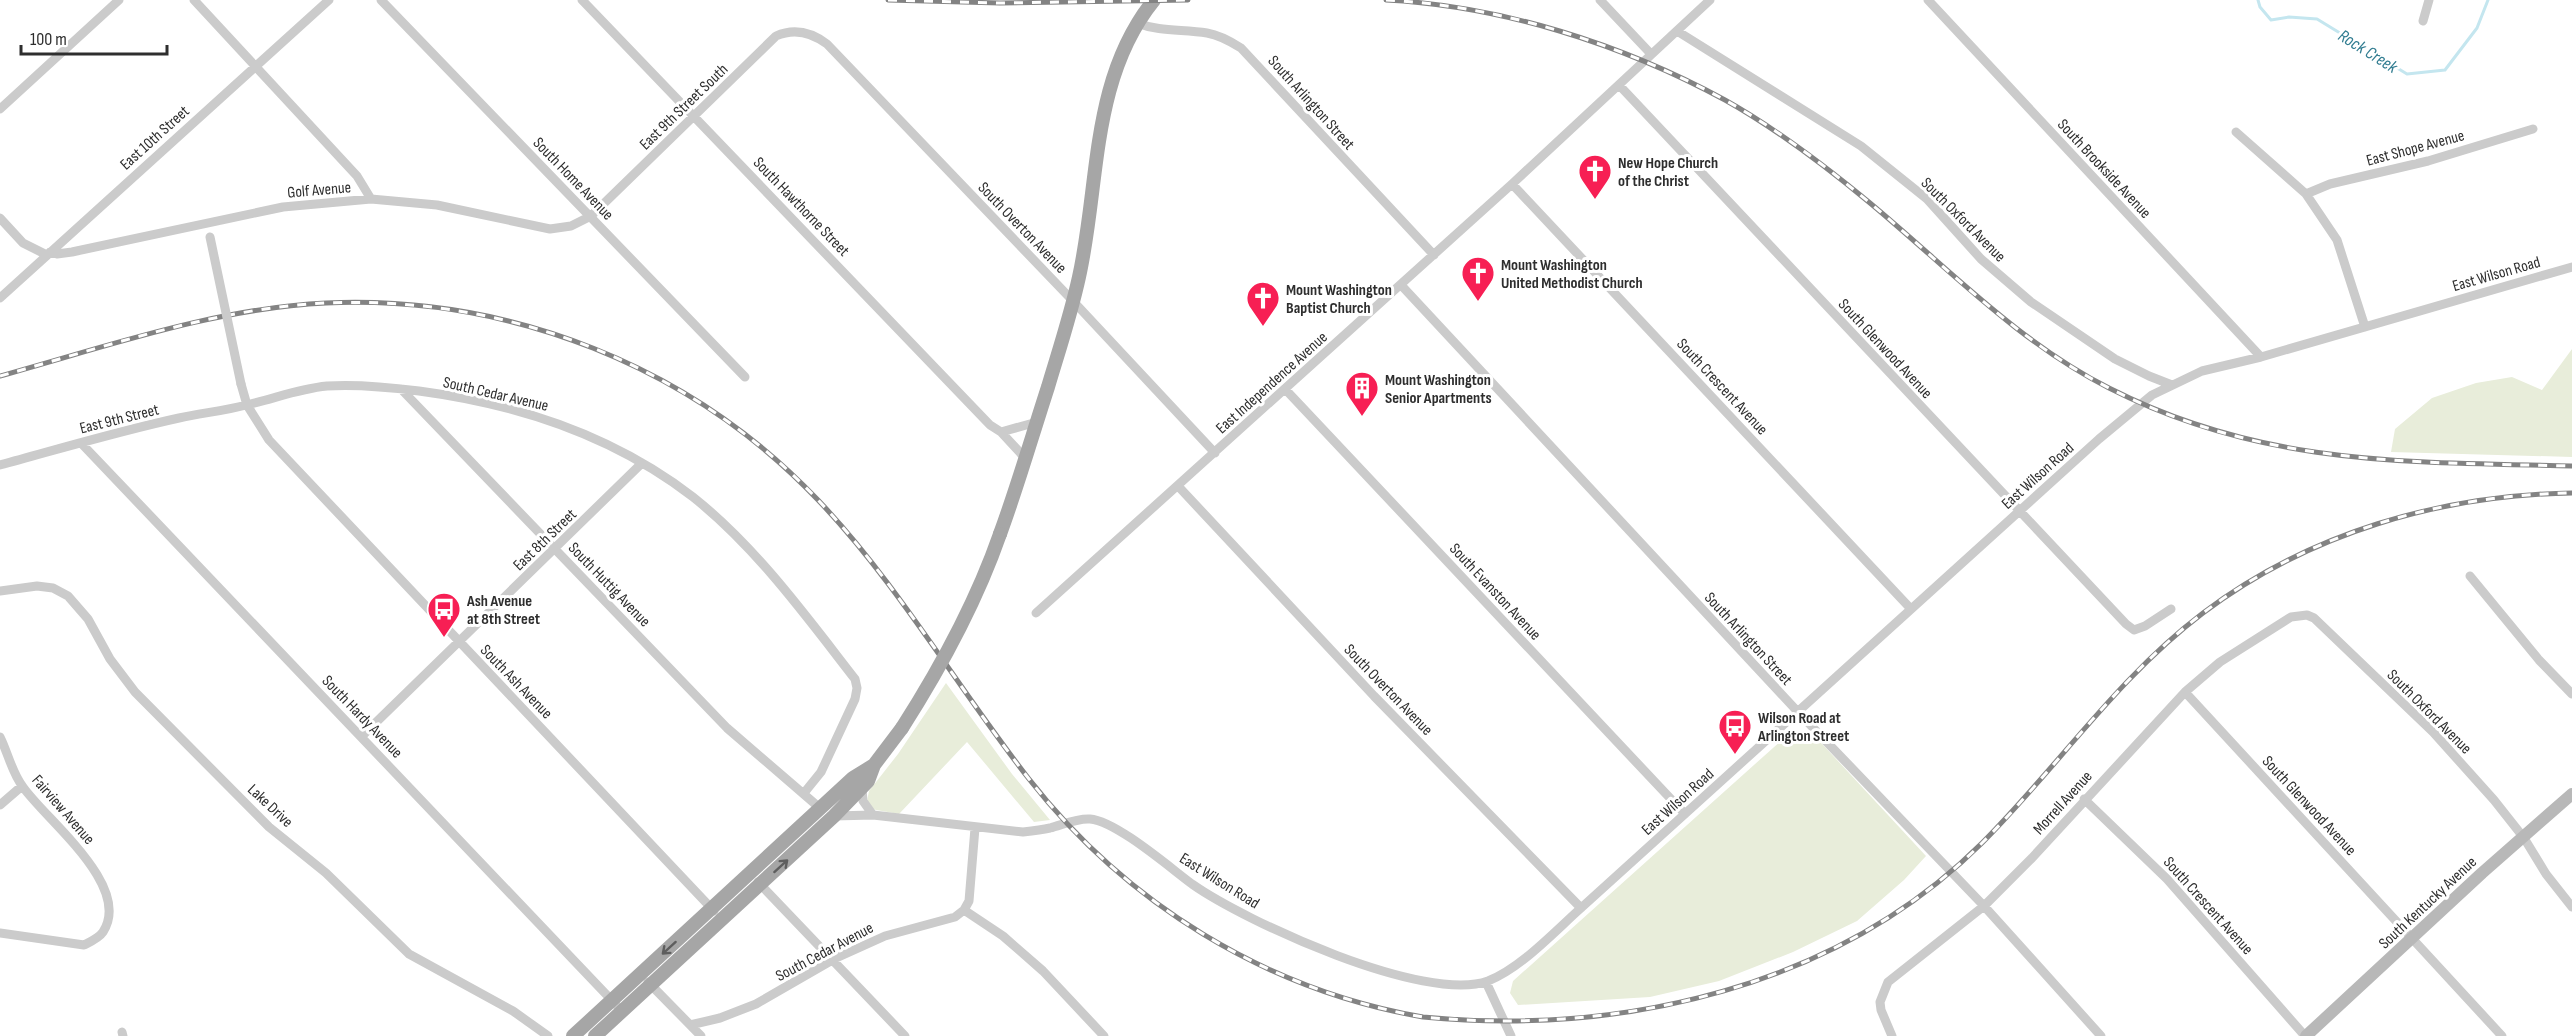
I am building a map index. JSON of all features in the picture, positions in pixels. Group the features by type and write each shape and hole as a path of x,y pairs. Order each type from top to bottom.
{"main road":[{"path":"577,1035 853,778 874,765 902,728 958,631 981,584 1000,534 1037,422 1073,301 1086,242 1106,101 1116,67 1137,23 1154,0"},
{"path":"595,1036 834,816 862,788 872,773 874,765"}],"street":[{"path":"0,109 119,0"},
{"path":"194,0 357,176 371,200"},
{"name":"East 10th Street","path":"0,298 255,65 330,0"},
{"name":"South Home Avenue","path":"381,0 745,377"},
{"name":"South Hawthorne Street","path":"582,0 990,425 1001,432 1025,458"},
{"path":"1600,0 1651,54"},
{"name":"East Independence Avenue","path":"1036,613 1434,255 1710,0"},
{"name":"South Brookside Avenue","path":"1928,0 2260,357"},
{"path":"2423,21 2429,0"},
{"name":"South Arlington Street","path":"1137,23 1153,29 1208,33 1241,48 1434,255"},
{"name":"East 9th Street South","path":"591,216 776,36 787,31 802,32"},
{"name":"South Oxford Avenue","path":"1677,31 1861,146 1927,199 1981,259 2031,302 2115,359 2172,385"},
{"name":"South Overton Avenue","path":"802,32 817,36 827,44 1215,453"},
{"name":"South Glenwood Avenue","path":"1619,85 2018,512 2126,624 2134,630 2145,626 2171,609"},
{"name":"East Shope Avenue","path":"2306,194 2330,184 2428,161 2533,129"},
{"path":"2236,132 2306,194 2337,240 2365,327"},
{"name":"South Crescent Avenue","path":"1512,184 1911,609"},
{"name":"Golf Avenue","path":"49,253 72,252 283,207 371,200 437,205 550,229 571,226 591,216"},
{"path":"0,218 23,243 49,253"},
{"path":"206,223 247,405"},
{"name":"East Wilson Road","path":"834,816 873,814 1023,832 1047,829 1088,818 1099,821 1132,840 1204,892 1271,928 1319,950 1379,970 1443,985 1466,986 1486,982 1515,966 1581,908 2128,413 2152,395 2202,371 2260,357 2572,267"},
{"name":"South Arlington Street","path":"1401,285 1798,712 1984,906 2101,1036"},
{"name":"South Cedar Avenue","path":"247,405 279,394 326,386 379,385 463,397 530,413 585,434 642,463 693,497 735,534 802,610 855,679 857,688 855,699 821,772 804,793"},
{"name":"South Huttig Avenue","path":"401,389 727,728 804,793"},
{"name":"South Evanston Avenue","path":"1285,389 1685,814"},
{"name":"East 9th Street","path":"0,465 180,417 247,405"},
{"name":"South Ash Avenue","path":"247,405 269,440 723,920"},
{"path":"1001,432 1037,422"},
{"name":"South Hardy Avenue","path":"81,443 622,1011"},
{"name":"East 8th Street","path":"362,736 642,463"},
{"name":"South Overton Avenue","path":"1178,486 1374,696 1581,908"},
{"path":"2470,576 2539,660 2572,694"},
{"name":"Lake Drive","path":"0,591 37,586 53,588 68,596 88,618 110,659 135,692 269,827 326,873 410,954 513,1011 548,1036"},
{"name":"South Oxford Avenue","path":"2307,615 2314,618 2433,732 2494,800 2524,838 2546,874 2572,907"},
{"name":"Morrell Avenue","path":"1892,1036 1880,1002 1886,985 1901,970 1984,906 2185,692 2220,662 2269,630 2291,617 2307,615"},
{"name":"South Glenwood Avenue","path":"2185,692 2502,1036"},
{"name":"Fairview Avenue","path":"0,737 22,786 83,852 102,886 110,913 102,934 84,945 0,933"},
{"path":"0,805 22,786"},
{"path":"862,788 863,801 873,814"},
{"path":"804,793 821,809"},
{"name":"South Kentucky Avenue","path":"2306,1036 2482,873 2572,795"},
{"name":"South Crescent Avenue","path":"2084,800 2167,879 2306,1036"},
{"path":"975,828 970,893 964,910 1003,936 1043,971 1104,1036"},
{"path":"750,874 834,959 905,1036"},
{"name":"South Cedar Avenue","path":"690,1025 720,1018 756,1004 834,959 885,936 955,918 964,910"},
{"path":"640,974 701,1036"},
{"path":"1486,982 1512,1036"}],"green space":[{"path":"2572,349 2572,457 2391,452 2395,429 2432,398 2476,383 2512,377 2542,390"},
{"path":"946,683 1012,774 1050,820 1034,822 967,742 899,814 871,809 867,801 869,791 898,754"},
{"path":"1793,730 1812,733 1926,856 1904,880 1857,921 1793,952 1719,981 1650,997 1518,1005 1510,993 1513,981"}],"waterway":[{"name":"Rock Creek","path":"2258,0 2260,7 2271,20 2289,17 2317,19 2407,74 2445,70 2477,28 2488,0"}],"railway":[{"path":"888,0 1000,3 1188,0"},
{"path":"1386,0 1473,10 1560,31 1645,62 1725,100 1782,135 1835,175 1899,227 1984,302 2044,349 2109,388 2166,414 2223,433 2279,446 2336,455 2451,463 2572,466"},
{"path":"0,376 161,330 243,312 326,303 395,304 463,312 529,326 593,348 655,377 713,412 768,453 818,500 875,566 1029,779 1067,824 1109,865 1155,902 1204,934 1255,963 1309,986 1365,1004 1423,1017 1498,1021 1574,1018 1650,1008 1723,991 1794,966 1862,934 1925,893 1982,843 2143,666 2203,613 2244,585 2332,540 2378,524 2474,501 2523,495 2572,493"}],"place":[{"name":"New Hope Church of the Christ","path":"1595,200"},
{"name":"Mount Washington United Methodist Church","path":"1478,302"},
{"name":"Mount Washington Baptist Church","path":"1263,327"},
{"name":"Mount Washington Senior Apartments","path":"1362,417"},
{"name":"Ash Avenue at 8th Street","path":"444,638"},
{"name":"Wilson Road at Arlington Street","path":"1735,755"}]}
